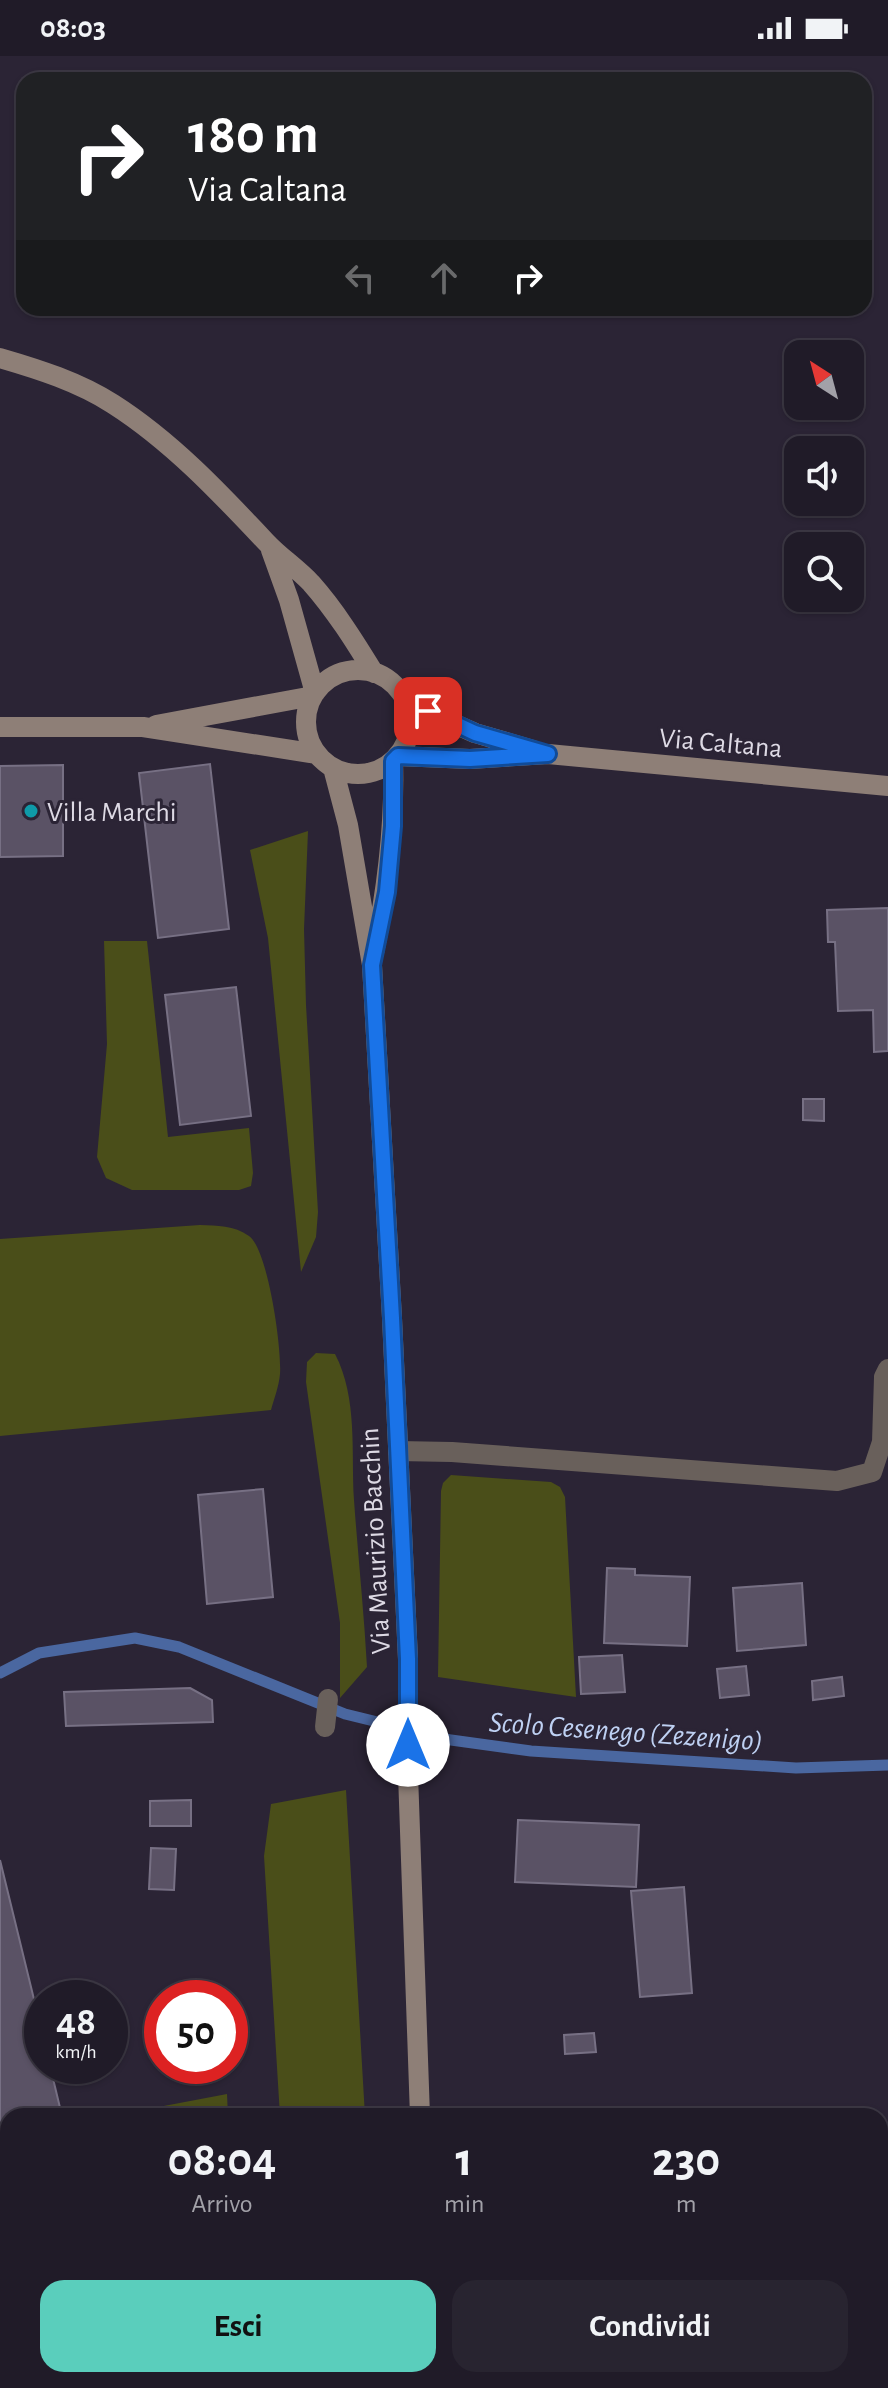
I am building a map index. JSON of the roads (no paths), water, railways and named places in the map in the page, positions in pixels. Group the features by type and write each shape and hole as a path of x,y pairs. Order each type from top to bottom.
{"main road":[{"path":"0,358 59,377 112,403 210,482 269,546 311,583 374,673"},
{"path":"269,546 289,600 314,694"},
{"path":"0,727 143,727 325,761 348,774 364,774 380,770 396,758 409,731 407,703 388,680 358,670 341,673 327,680 314,694 306,719 306,732 325,761"},
{"path":"143,727 314,694"},
{"name":"Via Caltana","path":"407,703 475,733 548,754"},
{"name":"Via Caltana","path":"396,758 470,759 548,754 888,786"},
{"name":"Via Maurizio Bacchin","path":"372,965 387,892 396,758"},
{"name":"Via Maurizio Bacchin","path":"325,761 348,825 372,965 408,1659 408,1774 420,2108"}],"street":[{"path":"398,1451 452,1452 837,1481 872,1472 882,1442 884,1377 888,1369"},
{"path":"325,1727 328,1699"}],"waterway":[{"name":"Scolo Cesenego (Zezenigo)","path":"0,1673 39,1653 135,1638 179,1647 345,1714 451,1740 531,1751 796,1768 888,1765"}],"place":[{"name":"Villa Marchi","path":"31,811"}]}
